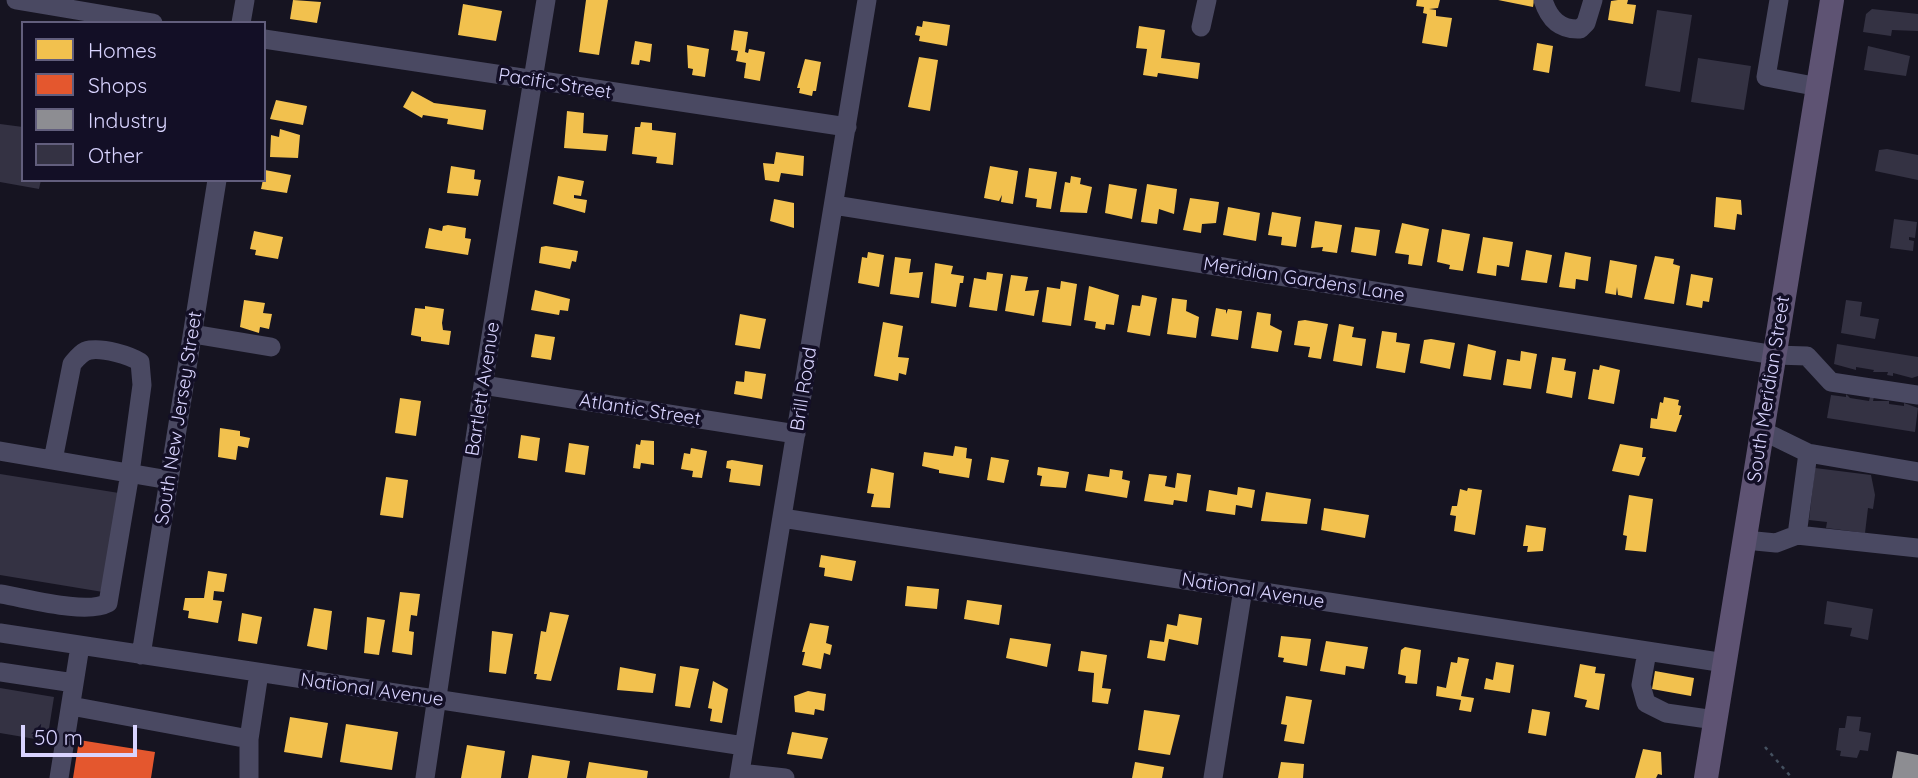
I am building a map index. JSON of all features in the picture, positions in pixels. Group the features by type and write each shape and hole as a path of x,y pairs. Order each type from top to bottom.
{"main road":[{"name":"South Meridian Street","path":"1706,778 1832,0"}],"street":[{"path":"16,0 141,21"},
{"path":"241,21 245,0"},
{"name":"Bartlett Avenue","path":"425,778 483,385 546,0"},
{"name":"Brill Road","path":"739,775 867,0"},
{"path":"1201,27 1207,0"},
{"path":"1543,0 1553,21 1569,29 1580,29 1587,23 1593,0"},
{"path":"1779,0 1766,77 1818,87"},
{"name":"Pacific Street","path":"266,39 846,127"},
{"name":"South New Jersey Street","path":"141,655 217,182"},
{"name":"Meridian Gardens Lane","path":"834,205 1775,355 1807,356 1831,382 1918,394"},
{"path":"193,334 271,347"},
{"path":"0,594 86,607 100,607 108,603 130,473 142,372 140,362 132,357 90,350 72,364 53,460"},
{"name":"Atlantic Street","path":"483,385 796,434"},
{"path":"1763,431 1808,453 1918,472"},
{"path":"0,451 169,480"},
{"path":"1797,535 1808,453"},
{"name":"National Avenue","path":"782,517 1725,663"},
{"path":"1745,540 1776,543 1797,535 1918,548"},
{"path":"1213,778 1243,589"},
{"name":"National Avenue","path":"0,634 744,746"},
{"path":"59,778 80,646"},
{"path":"1647,652 1641,685 1646,703 1666,713 1715,720"},
{"path":"0,671 74,683"},
{"path":"249,778 249,738 259,673"},
{"path":"71,706 249,738"},
{"path":"739,775 785,778"}],"path":[{"path":"1765,747 1792,778"}],"building: Homes":[{"path":"293,0 321,2 317,23 290,19"},
{"path":"586,0 608,0 599,55 579,52"},
{"path":"1417,0 1440,0 1438,8 1429,9 1436,10 1436,16 1452,18 1447,47 1422,43 1427,14 1423,13 1424,7 1416,6"},
{"path":"1498,0 1534,0 1533,7"},
{"path":"1628,0 1627,4 1636,5 1633,24 1608,20 1611,1"},
{"path":"463,4 502,11 496,41 458,35"},
{"path":"923,21 950,25 947,46 919,41 920,36 915,35 917,26 922,27"},
{"path":"1139,26 1165,30 1161,58 1200,63 1198,79 1158,73 1157,77 1143,75 1147,49 1136,48"},
{"path":"734,30 748,32 745,52 748,53 749,49 765,52 760,81 744,78 746,63 736,61 738,51 731,50"},
{"path":"635,41 652,44 650,62 640,60 639,65 631,64"},
{"path":"1537,43 1553,46 1549,73 1533,70"},
{"path":"687,45 709,49 705,77 692,75 693,69 688,68"},
{"path":"919,57 938,60 930,111 908,107"},
{"path":"805,59 821,62 816,91 813,91 812,96 799,93 800,88 797,88"},
{"path":"412,91 434,103 486,110 483,130 447,124 448,119 423,115 422,118 403,107"},
{"path":"276,100 307,106 303,125 270,119"},
{"path":"567,111 584,113 583,133 608,135 606,151 564,148"},
{"path":"641,122 652,123 652,130 676,133 673,165 656,163 657,157 632,154 635,127 640,127"},
{"path":"280,129 300,135 298,158 270,157 271,135 279,137"},
{"path":"776,152 804,156 803,176 781,173 779,182 765,180 763,163 774,164"},
{"path":"451,166 475,170 474,179 481,180 478,196 447,193"},
{"path":"990,166 1018,171 1013,204 1001,202 1002,195 999,201 984,198"},
{"path":"1029,168 1057,172 1051,209 1036,207 1037,199 1025,197"},
{"path":"266,170 291,175 287,193 261,189 262,182 266,182"},
{"path":"558,176 584,181 581,196 574,195 574,198 587,200 585,213 553,204"},
{"path":"1071,176 1081,178 1080,184 1092,187 1087,213 1060,212 1065,182 1070,183"},
{"path":"1109,184 1137,189 1132,219 1105,213"},
{"path":"1147,184 1177,189 1174,214 1159,209 1157,224 1141,222"},
{"path":"1716,197 1741,200 1742,215 1737,214 1735,230 1714,227"},
{"path":"1190,198 1219,202 1216,223 1202,224 1201,233 1183,230"},
{"path":"774,199 794,203 794,228 770,221"},
{"path":"1228,207 1260,213 1256,241 1223,235"},
{"path":"1272,212 1301,217 1296,247 1281,245 1282,237 1268,235"},
{"path":"1315,221 1342,225 1337,253 1322,251 1323,247 1311,248"},
{"path":"1402,223 1429,229 1422,266 1408,264 1409,255 1395,253"},
{"path":"443,226 466,228 465,238 471,239 468,255 425,248 429,228 442,231"},
{"path":"1355,227 1380,230 1376,256 1351,252"},
{"path":"1442,229 1470,234 1463,271 1449,269 1450,265 1437,262"},
{"path":"254,231 283,237 278,259 255,255 256,250 250,249"},
{"path":"1483,237 1513,242 1509,267 1497,265 1496,276 1477,273"},
{"path":"541,247 578,251 576,262 572,261 570,269 539,263"},
{"path":"1526,250 1552,255 1547,283 1521,280"},
{"path":"868,252 884,255 879,287 858,283 862,257 867,258"},
{"path":"1565,252 1591,257 1588,281 1576,279 1575,289 1559,287"},
{"path":"1655,256 1674,259 1673,264 1680,266 1674,304 1644,299"},
{"path":"895,257 911,259 909,273 923,272 919,298 890,294"},
{"path":"1610,260 1637,265 1632,298 1618,295 1617,287 1616,295 1605,293"},
{"path":"935,263 953,266 951,274 964,276 963,283 960,283 956,307 931,303"},
{"path":"987,272 1003,274 997,311 969,307 974,278 986,280"},
{"path":"1691,274 1713,278 1709,302 1703,301 1702,308 1686,305"},
{"path":"1011,275 1028,277 1025,291 1039,290 1034,316 1005,311"},
{"path":"1061,281 1077,284 1071,326 1042,322 1047,287 1060,289"},
{"path":"1089,286 1119,295 1114,325 1106,324 1105,330 1095,328 1096,322 1084,320"},
{"path":"535,290 570,299 568,311 560,310 559,315 531,310"},
{"path":"1142,295 1157,298 1150,336 1127,332 1132,305 1140,306"},
{"path":"1172,298 1187,300 1186,311 1199,317 1196,338 1167,334"},
{"path":"244,300 265,303 263,313 272,314 269,329 260,327 259,333 240,327"},
{"path":"425,306 444,309 443,330 451,331 449,345 421,341 421,337 411,335 415,308 425,309"},
{"path":"1216,308 1226,310 1226,314 1228,309 1242,311 1238,340 1211,336"},
{"path":"1257,312 1271,314 1270,325 1282,331 1278,352 1251,348"},
{"path":"740,314 766,319 760,349 735,345"},
{"path":"1298,321 1328,324 1321,359 1308,357 1310,347 1294,345"},
{"path":"883,322 903,326 898,357 909,358 906,375 899,373 898,381 874,376"},
{"path":"1339,324 1354,327 1352,337 1366,339 1362,366 1333,361"},
{"path":"1382,331 1397,333 1396,342 1410,344 1405,373 1376,368"},
{"path":"535,334 555,337 551,360 531,357"},
{"path":"1424,340 1455,343 1450,369 1420,363"},
{"path":"1468,344 1496,351 1491,380 1463,376"},
{"path":"1521,351 1537,354 1531,389 1503,385 1507,359 1520,361"},
{"path":"1552,357 1566,359 1564,370 1576,372 1572,398 1546,393"},
{"path":"1600,365 1620,370 1614,404 1588,399 1593,369 1599,370"},
{"path":"745,371 766,374 762,399 734,394 736,381 744,382"},
{"path":"1664,397 1679,400 1679,415 1682,415 1676,432 1650,428 1651,418 1657,419 1660,402 1663,403"},
{"path":"400,398 421,401 416,436 395,433"},
{"path":"220,428 240,431 240,436 250,438 248,448 238,446 236,460 218,457"},
{"path":"521,435 540,438 537,461 518,458"},
{"path":"641,440 654,441 654,465 641,463 640,469 633,468 636,444 640,445"},
{"path":"569,443 589,446 585,475 565,472"},
{"path":"1620,444 1643,448 1642,457 1646,457 1639,476 1612,471"},
{"path":"955,446 967,448 966,458 972,459 969,478 939,473 939,470 922,466 924,452 953,456"},
{"path":"691,448 707,451 702,478 692,477 693,471 681,469 684,453 690,454"},
{"path":"991,457 1009,460 1004,483 987,480"},
{"path":"727,461 763,465 760,486 729,482 731,469 726,468"},
{"path":"1038,467 1069,472 1066,488 1040,486 1042,476 1037,475"},
{"path":"871,468 894,473 890,508 871,507 874,494 867,493"},
{"path":"1110,469 1123,471 1122,479 1130,481 1127,498 1085,491 1088,474 1109,477"},
{"path":"1177,473 1191,475 1187,502 1174,500 1173,505 1144,501 1149,474 1167,476 1165,486 1175,488"},
{"path":"386,477 408,480 403,518 380,515"},
{"path":"1238,487 1255,490 1252,508 1236,505 1235,515 1206,511 1209,490 1237,495"},
{"path":"1468,488 1482,490 1475,535 1454,531 1456,516 1450,515 1452,506 1457,506 1460,489 1467,491"},
{"path":"1266,492 1311,499 1307,524 1261,521"},
{"path":"1629,495 1653,499 1646,552 1625,550 1627,536 1623,535"},
{"path":"1324,508 1369,515 1365,538 1321,530"},
{"path":"1526,525 1546,528 1543,551 1527,552 1528,546 1523,546"},
{"path":"821,555 856,561 852,581 824,576 825,568 819,567"},
{"path":"208,571 227,574 224,592 214,591 213,600 222,601 218,623 188,618 189,611 183,610 185,598 204,598"},
{"path":"907,586 939,589 937,609 905,606"},
{"path":"400,592 420,594 417,616 411,615 409,631 414,632 412,655 392,652"},
{"path":"967,600 1002,605 999,625 964,619"},
{"path":"314,608 332,611 327,650 307,646"},
{"path":"550,612 569,615 551,681 536,679 537,674 534,674 541,631 546,632"},
{"path":"242,613 262,617 257,644 238,641"},
{"path":"1179,614 1202,618 1198,645 1169,639 1165,661 1147,658 1150,640 1164,642 1167,624 1177,626"},
{"path":"367,617 385,620 379,655 364,653"},
{"path":"810,623 829,626 826,643 832,645 830,655 824,653 821,669 802,665 805,652 802,652"},
{"path":"492,631 513,634 506,674 489,672"},
{"path":"1281,636 1311,639 1307,666 1283,662 1284,658 1278,657"},
{"path":"1010,638 1051,644 1047,667 1006,658"},
{"path":"1326,641 1368,647 1364,669 1346,666 1345,675 1320,671"},
{"path":"1405,647 1421,650 1417,684 1405,683 1406,676 1398,674 1401,650"},
{"path":"1081,651 1107,655 1102,688 1111,689 1108,704 1092,702 1094,673 1078,671"},
{"path":"1458,657 1469,659 1461,696 1474,698 1471,712 1459,710 1461,700 1436,696 1437,686 1446,688 1451,662 1457,663"},
{"path":"1496,662 1514,665 1510,693 1484,689 1486,678 1493,680"},
{"path":"1580,664 1596,667 1595,673 1605,674 1599,710 1585,707 1587,700 1574,697"},
{"path":"680,666 699,669 690,708 675,706"},
{"path":"620,667 656,674 653,693 617,690"},
{"path":"1655,671 1694,678 1691,696 1652,689"},
{"path":"713,681 728,689 722,723 710,721 712,709 708,708"},
{"path":"808,691 826,694 824,711 815,709 814,715 795,712 794,696"},
{"path":"1286,696 1312,700 1304,744 1284,741 1287,725 1281,724"},
{"path":"1532,709 1550,712 1546,736 1528,733"},
{"path":"1144,710 1180,715 1170,755 1138,750"},
{"path":"290,717 328,723 322,758 284,752"},
{"path":"346,724 398,732 392,770 340,762"},
{"path":"792,732 828,738 822,759 787,754"},
{"path":"467,745 505,751 501,778 461,778"},
{"path":"1643,749 1661,752 1662,775 1658,774 1656,778 1635,778"},
{"path":"532,755 570,761 567,778 528,778"},
{"path":"589,762 648,771 647,778 586,778"},
{"path":"1135,762 1164,767 1162,778 1132,778"},
{"path":"1281,762 1304,764 1303,778 1278,778"}],"building: Shops":[{"path":"79,740 155,752 151,778 73,778"}],"building: Industry":[{"path":"1897,751 1918,755 1918,778 1892,778"}],"building: Other":[{"path":"1872,9 1918,14 1918,31 1892,30 1891,36 1863,32 1866,14"},
{"path":"1657,10 1692,15 1680,92 1645,86"},
{"path":"1868,46 1910,56 1906,76 1864,70"},
{"path":"1698,58 1751,66 1744,110 1691,102"},
{"path":"0,124 21,127 21,182 41,182 39,189 0,182"},
{"path":"1879,150 1918,155 1918,180 1875,171"},
{"path":"1894,219 1917,222 1915,238 1909,237 1909,240 1914,241 1913,251 1890,248"},
{"path":"1846,300 1862,302 1860,316 1879,319 1875,339 1841,333"},
{"path":"1837,344 1918,357 1918,376 1912,378 1893,373 1893,376 1887,375 1888,372 1873,372 1874,370 1856,367 1856,370 1834,364"},
{"path":"1846,394 1850,398 1869,401 1870,397 1874,397 1873,401 1889,401 1889,404 1904,406 1904,403 1918,408 1915,432 1827,418 1831,395 1846,397"},
{"path":"1815,468 1871,475 1875,495 1873,509 1868,508 1865,533 1826,528 1827,522 1809,520"},
{"path":"0,474 119,493 103,592 0,575"},
{"path":"1827,601 1873,609 1868,640 1850,636 1852,628 1824,624"},
{"path":"0,688 54,697 47,741 0,733"},
{"path":"1847,716 1861,717 1859,731 1871,733 1868,751 1860,750 1857,758 1840,756 1841,751 1836,750 1839,728 1845,728"}]}
